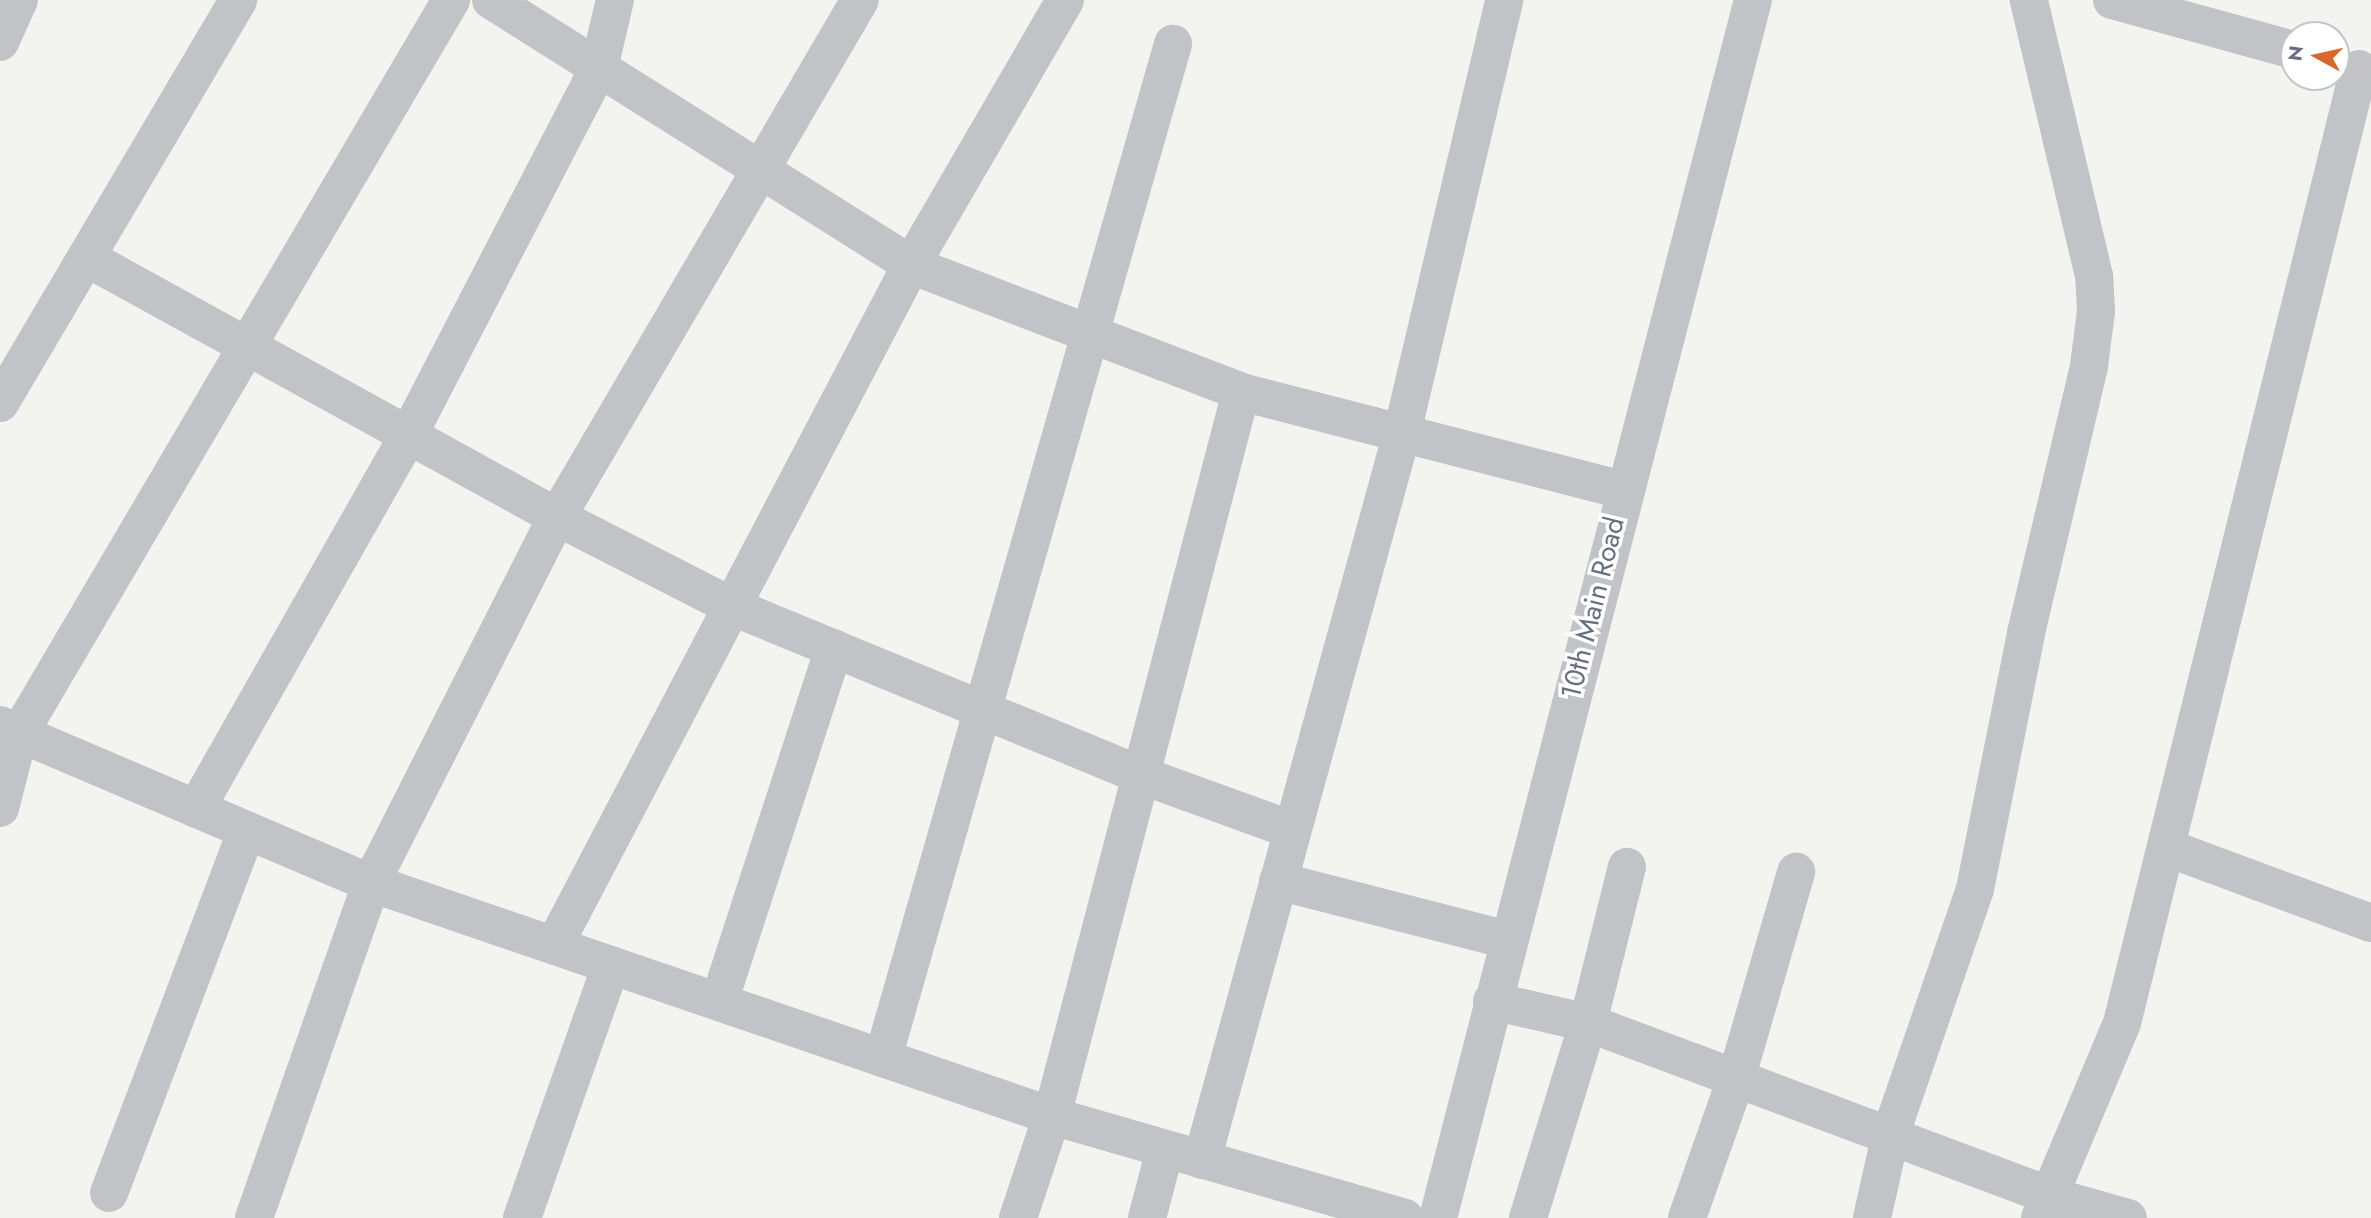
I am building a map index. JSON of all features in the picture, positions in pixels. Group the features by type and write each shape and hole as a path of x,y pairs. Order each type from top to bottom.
{"street":[{"path":"0,42 19,0"},
{"path":"0,403 238,0"},
{"path":"0,808 10,729 249,344 450,0"},
{"path":"492,0 911,265 1241,392 1624,490"},
{"path":"196,808 410,434 599,68 615,0"},
{"path":"254,1218 371,883 557,517 860,0"},
{"path":"555,944 911,265 1065,0"},
{"path":"1202,1160 1402,433 1504,0"},
{"name":"10th Main Road","path":"1438,1218 1624,490 1753,0"},
{"path":"1872,1218 1891,1133 1975,889 2026,633 2089,366 2096,311 2094,276 2029,0"},
{"path":"2112,0 2280,46"},
{"path":"883,1058 1092,336 1173,44"},
{"path":"2043,1206 2122,1023 2168,848 2356,67"},
{"path":"87,258 249,344 557,517 733,607 1143,776 1292,830"},
{"path":"1018,1218 1052,1116 1143,776 1241,392"},
{"path":"719,1002 834,648"},
{"path":"10,729 371,883 1052,1116 1405,1218"},
{"path":"109,1194 247,830"},
{"path":"2168,848 2371,923"},
{"path":"1528,1218 1588,1023 1627,867"},
{"path":"1687,1218 1736,1079 1796,872"},
{"path":"1278,881 1508,940"},
{"path":"522,1218 611,965"},
{"path":"1492,1001 1588,1023 1736,1079 1891,1133 2043,1206 2129,1218"},
{"path":"1147,1218 1165,1150"}]}
